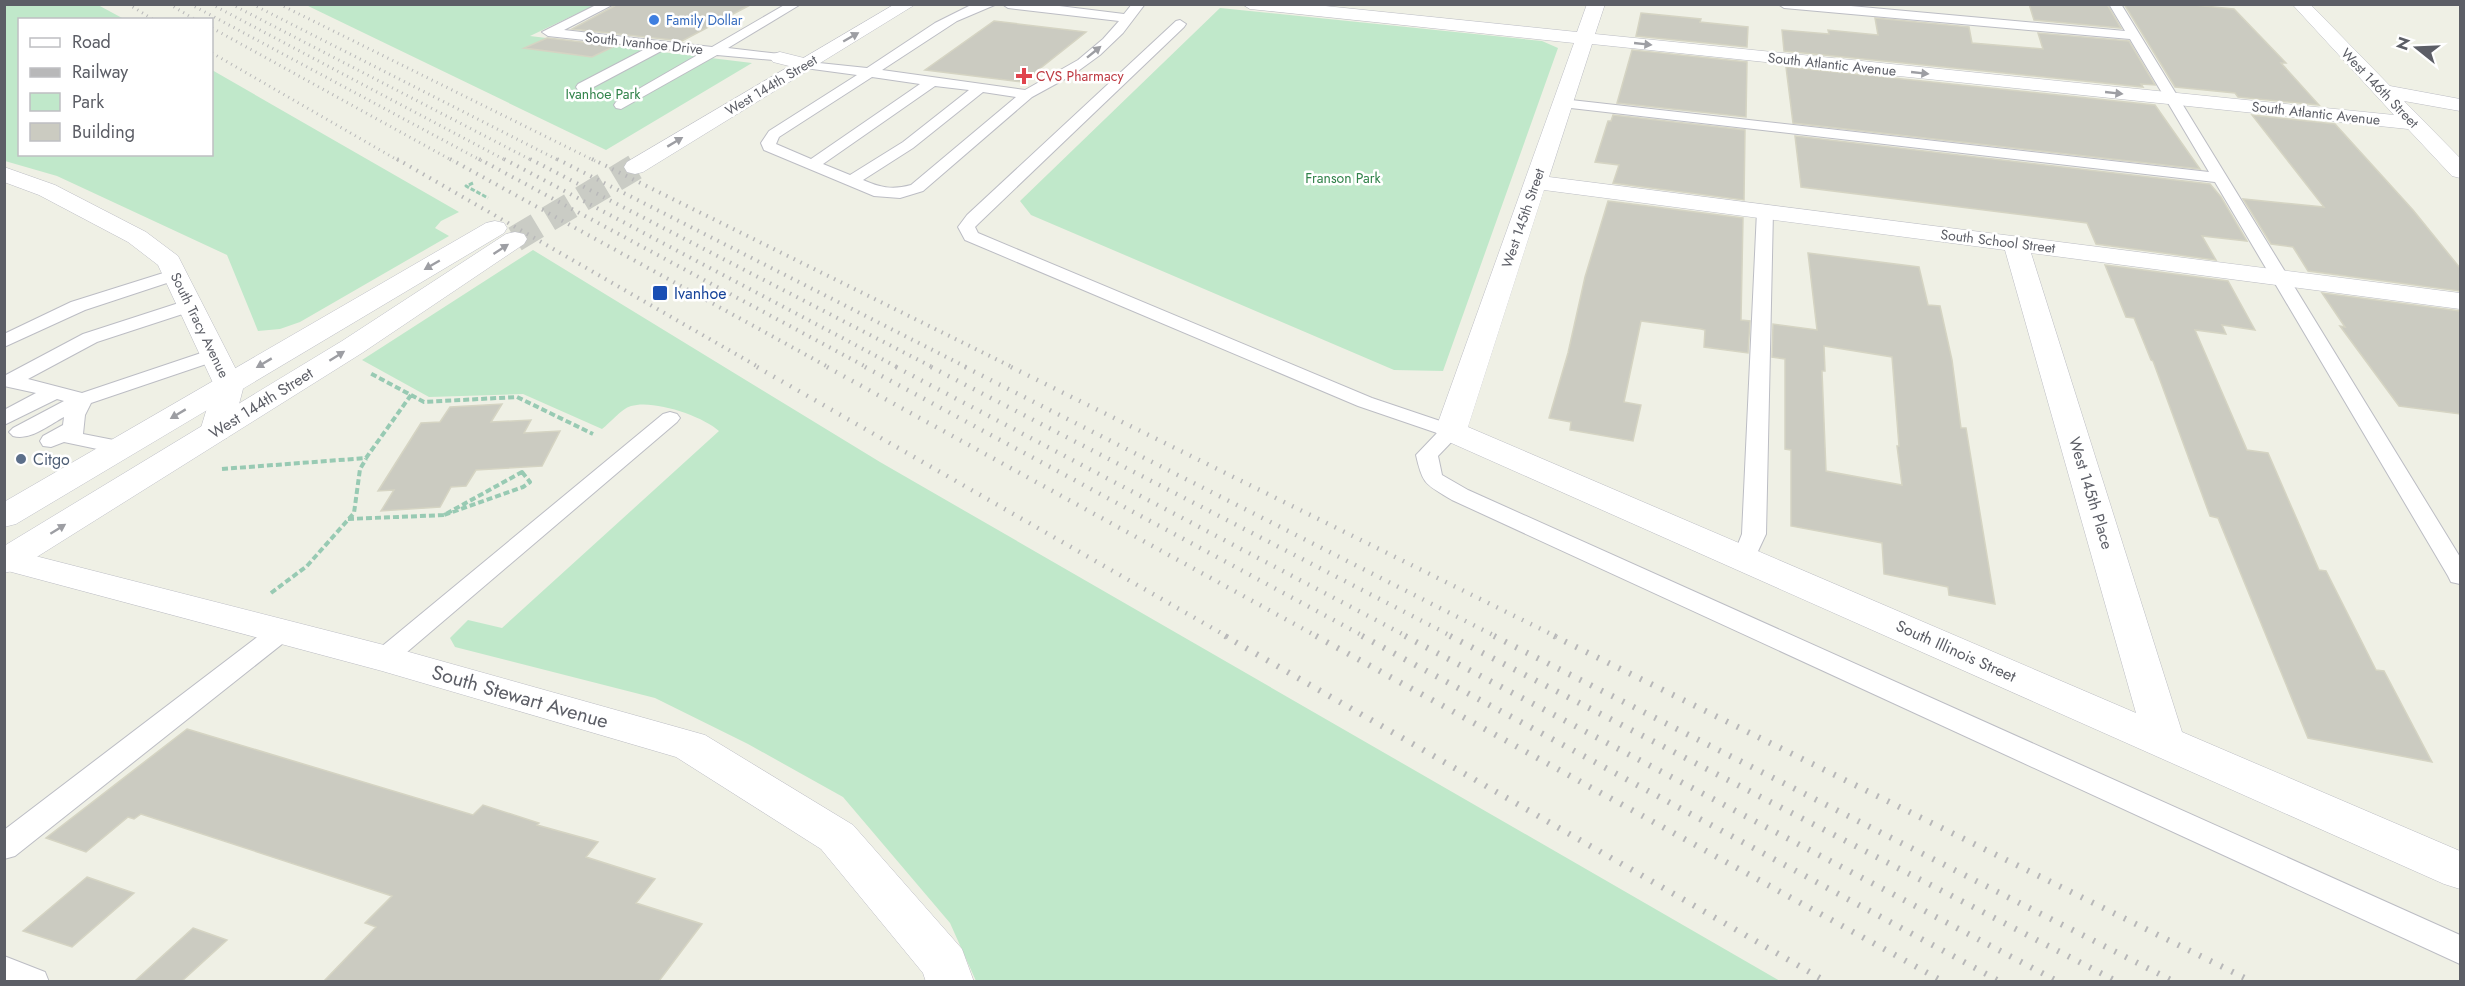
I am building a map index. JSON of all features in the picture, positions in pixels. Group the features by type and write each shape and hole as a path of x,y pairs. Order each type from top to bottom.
{"street":[{"name":"West 144th Street","path":"780,58 629,160 802,55 908,4"},
{"name":"South Atlantic Avenue","path":"1251,4 2414,123"},
{"name":"West 145th Street","path":"1451,431 1596,4"},
{"name":"West 146th Street","path":"2300,4 2460,171"},
{"name":"South Ivanhoe Drive","path":"780,58 802,55"},
{"path":"2384,91 2460,105"},
{"name":"South Tracy Avenue","path":"4,174 47,190 137,237 169,261 229,384 216,431"},
{"name":"South School Street","path":"1536,182 2460,301"},
{"name":"West 144th Street","path":"4,517 502,223"},
{"name":"West 144th Street","path":"6,560 352,347 502,223"},
{"name":"West 145th Place","path":"2016,244 2165,743"},
{"name":"South Illinois Street","path":"1451,431 2460,871"},
{"name":"South Stewart Avenue","path":"6,560 276,613 384,658 690,746 837,837 945,963 950,981"}],"lane":[{"name":"South Ivanhoe Drive","path":"608,4 548,33 780,58"},
{"path":"621,105 795,4"},
{"path":"991,4 966,10 774,134 768,143 769,147 879,193 900,193 917,189 1027,94 1061,79 1119,32 1139,4"},
{"path":"1008,4 1127,18"},
{"path":"1784,4 2134,36"},
{"path":"2115,4 2460,576"},
{"path":"1180,24 973,219 966,227 971,236 1365,402 1451,431 1427,455 1432,478 1460,495 2460,950"},
{"path":"583,87 663,45"},
{"path":"802,55 868,74 1027,94"},
{"path":"812,165 931,82"},
{"path":"851,181 908,145 980,88"},
{"path":"1562,104 2219,178"},
{"path":"1744,559 1754,534 1765,211"},
{"path":"4,342 78,306 176,274"},
{"path":"7,380 90,338 191,305"},
{"path":"4,324 30,329"},
{"path":"12,426 83,399 214,355"},
{"path":"7,380 83,399"},
{"path":"12,426 56,391"},
{"path":"83,399 75,415 72,438 121,448"},
{"path":"384,658 670,418"},
{"path":"51,441 74,428"},
{"path":"4,847 276,613"},
{"path":"4,970 33,981"}],"path":[{"path":"473,183 466,186 502,223"},
{"path":"360,367 423,402 517,397 592,434"},
{"path":"276,613 307,566 354,513 360,469 411,395"},
{"path":"218,469 366,458"},
{"path":"348,519 444,515 523,487 530,482 522,472 444,515"}],"green space":[{"path":"4,5 98,5 122,18 18,18 18,156 213,156 213,71 459,212 441,221 435,228 449,236 300,322 280,329 258,331 227,255 57,176 5,161"},
{"name":"Ivanhoe Park","path":"306,5 595,5 530,36 752,63 606,150"},
{"name":"Franson Park","path":"1220,8 1542,41 1558,48 1443,371 1394,370 1031,215 1020,201"},
{"path":"533,250 880,462 1780,981 976,981 950,923 843,797 748,744 655,698 455,647 450,638 468,620 502,628 719,431 712,425 690,415 652,405 631,406 602,429 523,394 429,397 362,360"}],"building":[{"name":"Family Dollar","path":"618,4 752,4 682,41 572,29"},
{"path":"2029,4 2107,4 2121,28 2034,20"},
{"path":"2124,4 2184,4 2234,9 2286,63 2281,63 2319,105 2238,97 2235,93 2175,87"},
{"path":"1641,13 1701,19 1700,22 1748,27 1747,47 1636,36"},
{"path":"1875,18 1969,27 1972,43 2043,49 2038,33 2129,41 2155,85 2141,84 2143,87 1784,51 1782,30 1829,34 1828,30 1878,35"},
{"name":"CVS Pharmacy","path":"994,21 1086,32 1023,82 925,70"},
{"path":"547,38 615,46 592,57 524,48"},
{"path":"1632,50 1747,62 1746,117 1617,103"},
{"path":"1786,67 2155,105 2200,169 1793,123"},
{"path":"1613,115 1745,130 1744,200 1613,183 1619,165 1595,162 1608,121 1611,121"},
{"path":"2252,115 2335,124 2413,210 2460,268 2460,291 2308,271 2293,247 2271,244 2243,199 2324,207"},
{"path":"1795,136 2210,184 2221,197 2247,241 2202,236 2216,260 2096,244 2087,223 1801,187"},
{"path":"1608,201 1743,218 1741,320 1750,321 1748,353 1704,347 1705,330 1641,321 1624,402 1641,405 1633,441 1570,430 1571,422 1549,418 1568,353 1585,277"},
{"path":"1808,253 1919,267 1928,305 1940,306 1952,360 1961,428 1966,428 1995,604 1949,595 1948,587 1884,574 1882,543 1791,526 1791,450 1785,449 1785,359 1772,357 1773,324 1817,330","holes":["1824,346 1892,357 1899,446 1897,446 1902,485 1826,471 1822,371 1825,371"]},
{"path":"2105,265 2228,281 2255,330 2222,325 2226,334 2195,330 2247,450 2268,453 2319,570 2326,571 2376,670 2384,671 2432,762 2308,738 2218,518 2210,516 2153,361 2134,318 2126,317"},
{"path":"2322,293 2460,311 2460,414 2399,406 2340,326 2345,327"},
{"path":"502,404 491,422 531,420 524,433 560,431 542,466 476,470 466,486 451,487 440,507 381,511 394,490 378,491 421,423 440,422 450,407"},
{"path":"187,729 473,815 483,805 539,823 537,825 598,842 586,857 655,879 636,903 702,924 659,981 324,981 376,927 365,923 392,896 141,814 134,819 128,817 86,852 46,838"},
{"path":"87,877 134,893 72,947 23,931"},
{"path":"193,928 227,940 182,981 135,981"}],"tunnel":[{"path":"515,239 635,167"}],"railway":[{"path":"128,4 151,18"},
{"path":"169,4 193,18"},
{"path":"190,4 482,161"},
{"path":"211,4 507,161"},
{"path":"231,4 533,161"},
{"path":"252,4 560,161"},
{"path":"279,4 595,161"},
{"path":"213,29 453,161"},
{"path":"213,54 399,161"},
{"path":"397,159 760,368"},
{"path":"450,159 830,368"},
{"path":"479,159 868,368"},
{"path":"504,159 899,368"},
{"path":"530,159 934,368"},
{"path":"557,159 968,368"},
{"path":"592,159 1014,368"},
{"path":"757,367 1228,637"},
{"path":"827,367 1318,637"},
{"path":"865,367 1365,637"},
{"path":"896,367 1408,637"},
{"path":"931,367 1453,637"},
{"path":"965,367 1497,637"},
{"path":"1011,367 1557,637"},
{"path":"1225,636 1827,982"},
{"path":"1316,636 1944,982"},
{"path":"1362,636 2001,982"},
{"path":"1405,636 2059,982"},
{"path":"1450,636 2118,982"},
{"path":"1494,636 2175,982"},
{"path":"1554,636 2253,982"}],"place":[{"name":"Family Dollar","path":"654,20"},
{"name":"CVS Pharmacy","path":"1024,76"},
{"name":"Ivanhoe","path":"660,293"},
{"name":"Citgo","path":"21,459"}]}
